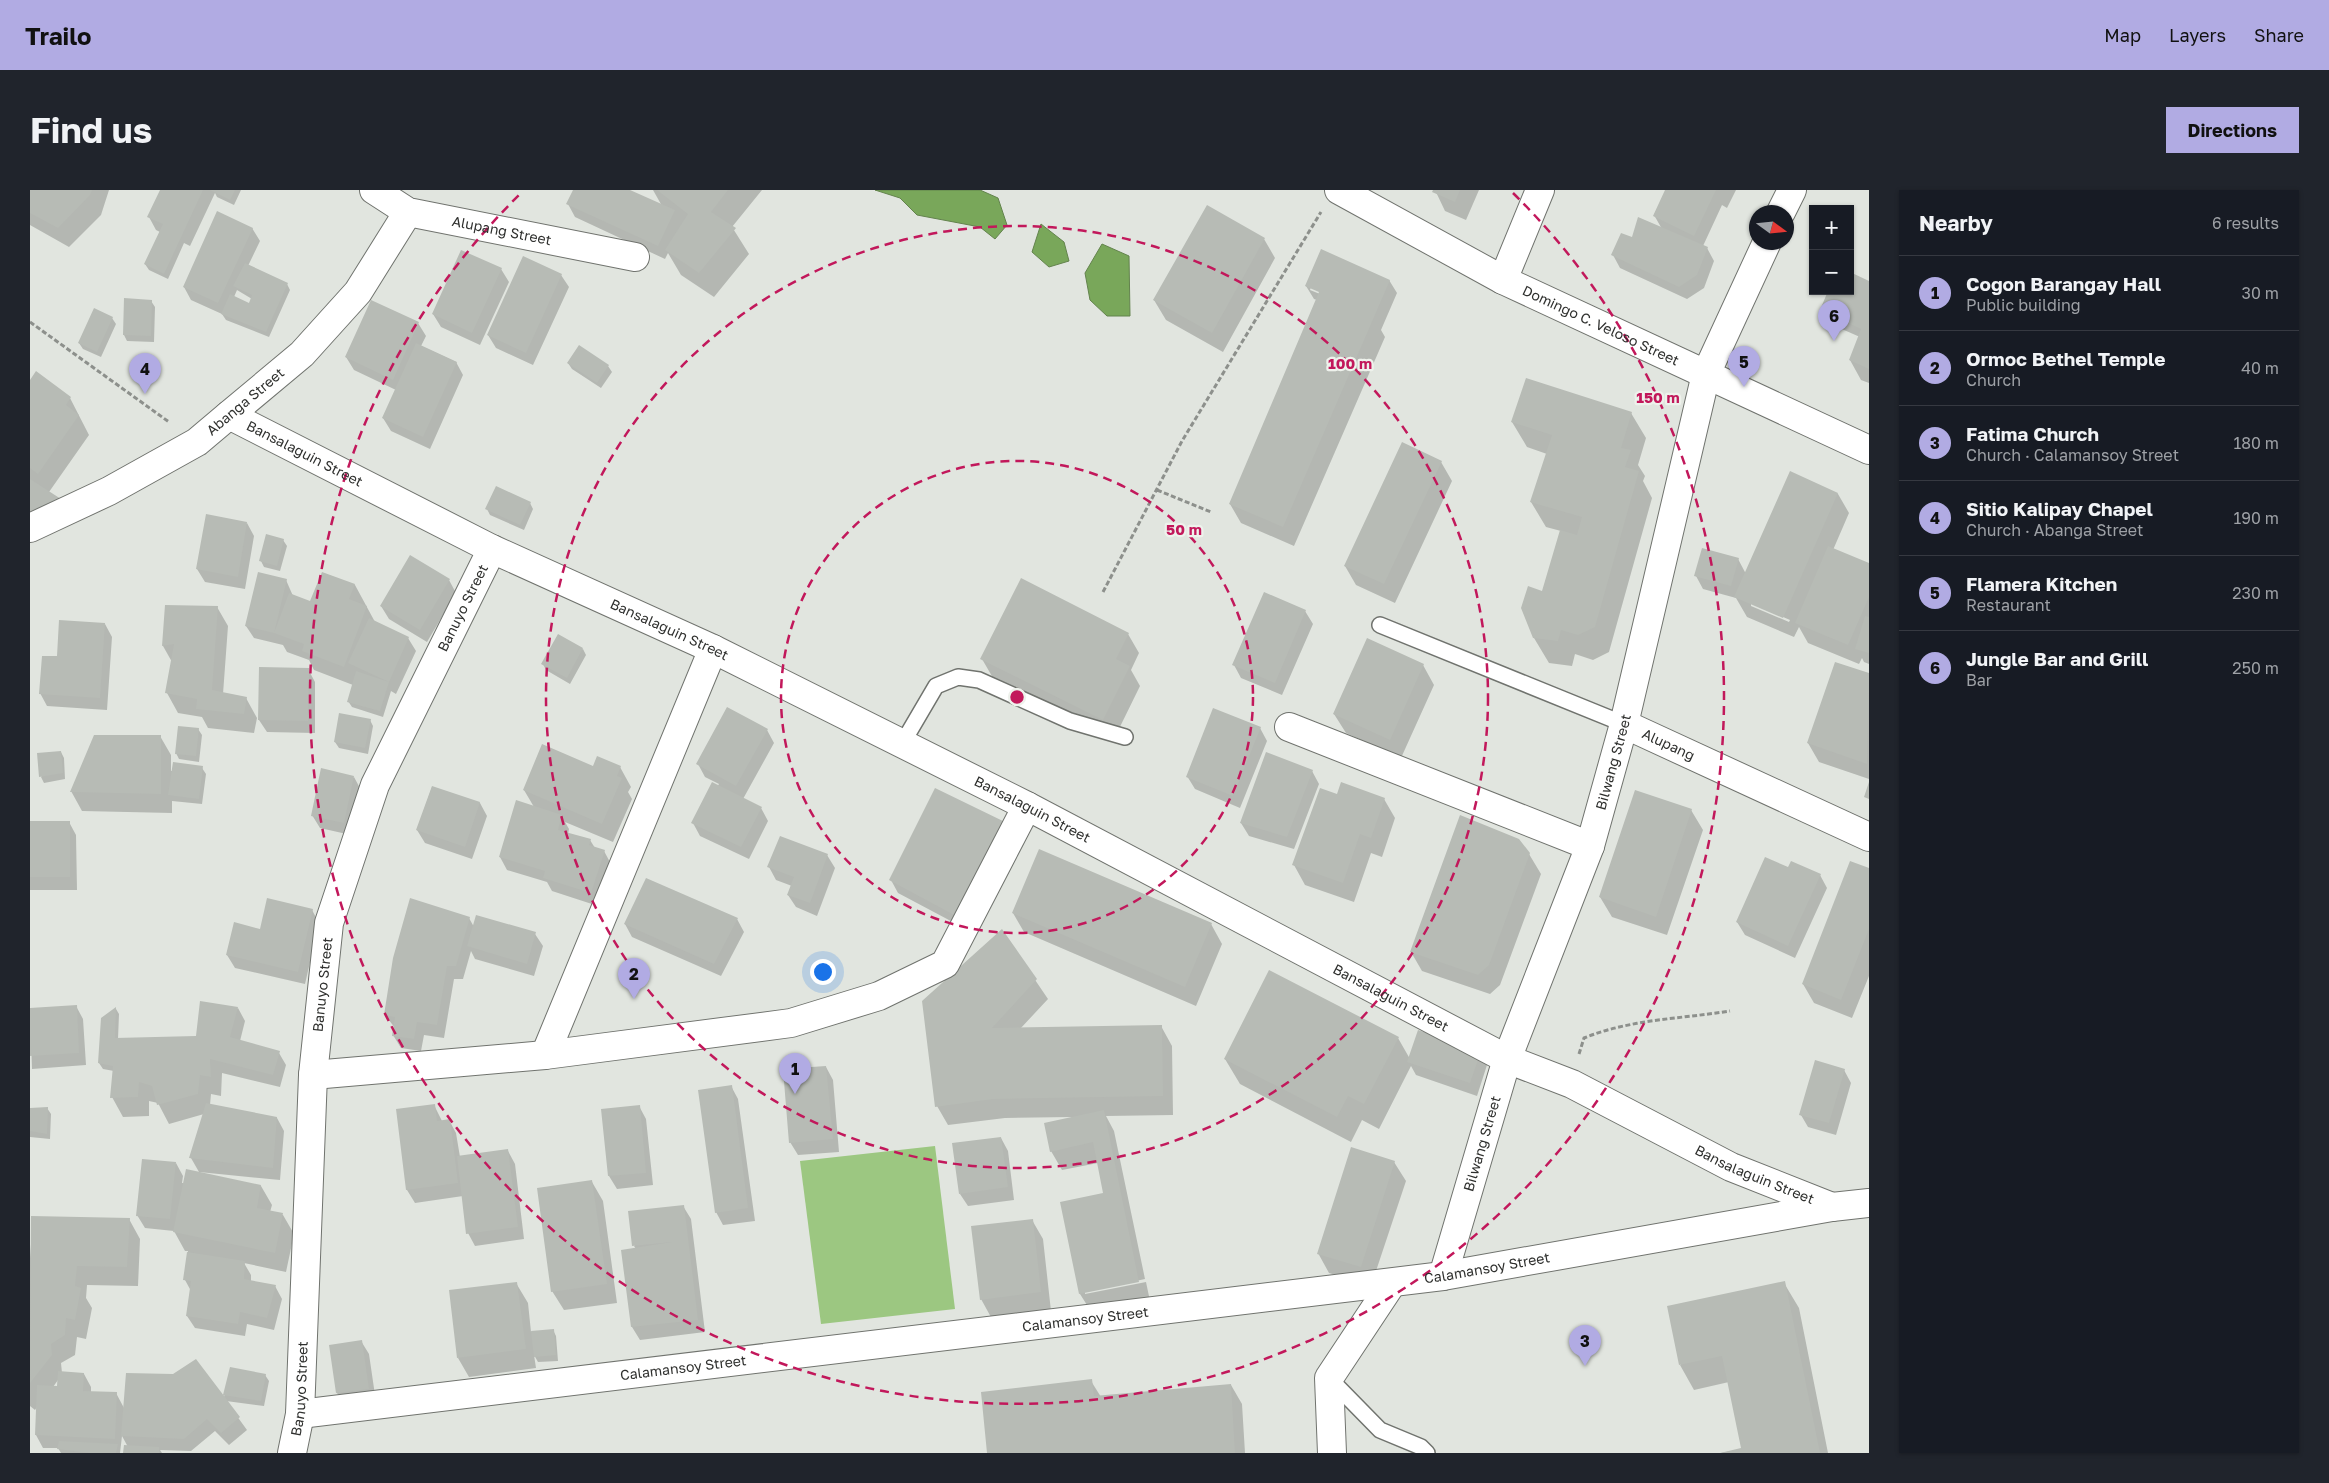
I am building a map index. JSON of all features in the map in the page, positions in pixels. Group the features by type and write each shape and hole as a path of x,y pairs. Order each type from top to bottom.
{"street":[{"name":"Alupang Street","path":"374,190 408,212 635,257"},
{"path":"1503,280 1540,190"},
{"path":"1784,205 1792,190"},
{"name":"Domingo C. Veloso Street","path":"1331,198 1869,450"},
{"name":"Abanga Street","path":"30,528 110,491 197,442 302,354 358,292 408,212"},
{"name":"Bilwang Street","path":"1443,1276 1506,1059 1590,846 1624,724 1706,374 1763,250"},
{"name":"Bansalaguin Street","path":"229,415 492,549 713,649 1027,806 1506,1059 1572,1084 1731,1167 1832,1207"},
{"name":"Banuyo Street","path":"292,1453 300,1414 312,1075 329,923 372,794 492,549"},
{"path":"545,1055 713,649"},
{"name":"Alupang","path":"1624,724 1869,837"},
{"path":"1289,727 1590,846"},
{"path":"312,1075 545,1055 792,1023 879,996 945,964 1027,806"},
{"name":"Calamansoy Street","path":"300,1414 1392,1283 1443,1276 1832,1207 1869,1203"},
{"path":"1332,1453 1329,1378 1392,1283"}],"lane":[{"name":"Alupang","path":"1380,625 1624,724"},
{"path":"902,744 936,686 958,677 979,680 1070,721 1125,737"},
{"path":"1329,1378 1380,1430 1421,1447 1427,1453"}],"path":[{"path":"1103,592 1182,441 1331,198"},
{"path":"30,322 197,442"},
{"path":"1156,490 1211,512"},
{"path":"1572,1084 1584,1038 1606,1029 1656,1019 1684,1019 1730,1011"}],"shaded area":[{"path":"875,190 980,190 998,198 1007,225 995,239 980,227 917,215 900,198"},
{"path":"1041,224 1064,242 1069,261 1049,267 1032,252"},
{"path":"1102,244 1129,256 1130,316 1107,316 1090,300 1085,273"},
{"path":"935,1146 955,1309 821,1324 800,1161"}],"building":[{"path":"30,190 92,190 90,195 58,228 30,213"},
{"path":"160,190 203,190 164,274 144,264 163,224 147,217"},
{"path":"210,190 235,190 230,200"},
{"path":"573,190 630,190 675,210 658,246 566,204"},
{"path":"657,190 728,190 711,212 736,228 699,273 665,250 688,214"},
{"path":"1433,190 1460,190 1455,202 1432,192"},
{"path":"1665,190 1716,190 1694,236 1653,216"},
{"path":"1207,205 1265,238 1212,333 1153,300"},
{"path":"217,211 253,228 218,303 183,287"},
{"path":"1638,217 1708,247 1697,275 1679,287 1611,255 1621,233 1632,237"},
{"path":"1321,249 1390,280 1283,527 1229,504 1319,292 1305,286"},
{"path":"461,250 502,268 472,333 432,314"},
{"path":"523,256 562,274 526,353 487,335"},
{"path":"245,263 288,283 266,332 221,314 230,294 249,303 252,295 233,286"},
{"path":"1854,274 1869,281 1869,369 1849,360 1861,329 1820,310 1826,295 1854,295"},
{"path":"124,298 152,300 151,336 123,335"},
{"path":"371,300 419,322 393,380 345,357"},
{"path":"94,308 113,317 97,352 78,343"},
{"path":"416,343 457,362 423,437 382,418"},
{"path":"579,345 609,365 597,383 567,363"},
{"path":"36,371 71,397 66,405 79,415 38,474 30,468 30,380"},
{"path":"1526,378 1632,412 1621,448 1631,450 1625,467 1639,471 1595,627 1578,635 1561,630 1558,641 1533,638 1521,608 1528,586 1542,591 1560,530 1577,535 1582,517 1530,502 1552,435 1511,422"},
{"path":"1402,442 1442,461 1384,584 1344,566"},
{"path":"1790,471 1838,493 1783,618 1734,597"},
{"path":"30,479 61,499 30,511"},
{"path":"496,486 531,502 520,525 485,509"},
{"path":"206,514 247,522 238,577 196,569"},
{"path":"266,534 284,539 277,566 259,561"},
{"path":"1828,546 1869,563 1869,597 1848,645 1795,623"},
{"path":"1702,548 1739,558 1731,586 1694,576"},
{"path":"410,555 450,579 420,630 380,606"},
{"path":"258,572 287,579 274,633 245,626"},
{"path":"322,572 355,584 349,599 367,606 344,667 302,651 304,644 274,633 289,593 310,601"},
{"path":"1021,578 1129,633 1116,659 1130,666 1103,720 980,659"},
{"path":"1264,592 1306,610 1275,683 1232,665"},
{"path":"165,605 218,606 212,690 247,697 244,714 196,709 197,699 165,693 174,644 162,646"},
{"path":"1865,616 1869,617 1869,653 1855,649"},
{"path":"369,618 409,637 389,682 348,663"},
{"path":"59,620 105,623 100,698 39,694 42,656 57,656"},
{"path":"558,634 583,648 567,678 541,664"},
{"path":"1367,638 1424,664 1390,740 1333,714"},
{"path":"1835,662 1869,673 1867,764 1807,743"},
{"path":"259,667 309,668 308,721 258,720"},
{"path":"356,671 389,682 380,711 347,702"},
{"path":"727,707 768,729 736,786 696,764"},
{"path":"1213,708 1261,727 1233,796 1186,777"},
{"path":"339,713 371,719 365,748 334,742"},
{"path":"178,726 199,728 196,756 175,754"},
{"path":"94,735 161,735 161,794 70,792"},
{"path":"542,744 593,766 597,756 621,766 617,776 622,778 602,824 523,790"},
{"path":"61,751 63,773 39,777 37,753"},
{"path":"1266,752 1313,770 1287,837 1240,823"},
{"path":"173,762 203,766 199,799 168,795"},
{"path":"321,768 354,776 344,823 311,816"},
{"path":"712,782 762,807 741,847 691,823"},
{"path":"1341,782 1385,798 1371,838 1360,834 1343,883 1292,865 1320,788 1337,794"},
{"path":"1869,782 1869,799 1864,797"},
{"path":"432,786 480,802 465,847 416,830"},
{"path":"935,788 1007,823 956,916 889,880"},
{"path":"1635,790 1692,809 1656,917 1599,897"},
{"path":"516,800 562,815 558,830 591,839 589,845 605,850 591,893 543,878 545,871 499,857"},
{"path":"1460,815 1519,839 1530,853 1489,965 1478,975 1410,952"},
{"path":"30,821 70,821 70,877 30,877"},
{"path":"780,836 828,854 810,903 787,895 794,877 767,867"},
{"path":"1039,849 1212,923 1185,987 1012,913"},
{"path":"1765,857 1788,867 1791,861 1821,874 1788,946 1736,922"},
{"path":"1850,861 1869,868 1869,929 1841,1000 1802,984"},
{"path":"646,878 738,918 714,964 624,924"},
{"path":"267,898 313,909 298,972 226,955 234,922 260,929"},
{"path":"410,898 470,917 456,966 447,966 437,1025 417,1022 414,1039 392,1036 395,1017 384,1015 393,958"},
{"path":"476,915 536,932 527,964 467,946"},
{"path":"1002,929 1037,979 992,1028 1162,1025 1163,1096 993,1099 935,1107 922,1001"},
{"path":"1269,970 1399,1037 1364,1104 1348,1096 1337,1117 1224,1059"},
{"path":"200,1001 238,1007 230,1037 280,1051 273,1075 210,1059 211,1077 200,1075 198,1094 157,1105 152,1086 139,1082 138,1097 110,1098 113,1066 98,1063 101,1018 116,1007 115,1038 196,1036"},
{"path":"77,1005 79,1053 30,1056 30,1008"},
{"path":"1418,1030 1481,1051 1470,1083 1407,1062"},
{"path":"1815,1060 1845,1069 1829,1123 1799,1115"},
{"path":"826,1066 833,1139 789,1143 783,1069"},
{"path":"732,1085 748,1208 715,1213 698,1090"},
{"path":"206,1103 277,1117 273,1168 189,1158"},
{"path":"435,1104 437,1121 450,1119 458,1183 406,1190 396,1109"},
{"path":"640,1105 646,1173 608,1176 601,1109"},
{"path":"48,1107 47,1134 30,1131 30,1108"},
{"path":"1104,1110 1139,1282 1079,1294 1060,1202 1103,1193 1093,1142 1050,1152 1044,1123"},
{"path":"1001,1137 1008,1187 959,1194 952,1143"},
{"path":"1351,1147 1395,1161 1361,1267 1317,1254"},
{"path":"508,1149 518,1227 466,1234 457,1156"},
{"path":"142,1159 176,1162 170,1219 136,1216"},
{"path":"186,1169 261,1185 257,1208 283,1213 275,1253 173,1232"},
{"path":"592,1180 607,1284 551,1292 537,1188"},
{"path":"684,1205 698,1320 631,1327 621,1250 672,1242 632,1246 628,1211"},
{"path":"31,1216 130,1218 127,1267 77,1266 75,1286 81,1288 75,1320 66,1318 65,1335 51,1344 52,1355 30,1383"},
{"path":"1033,1219 1041,1292 980,1300 971,1226"},
{"path":"187,1252 245,1261 244,1279 276,1285 267,1318 240,1312 238,1324 186,1316 191,1281 183,1280"},
{"path":"1785,1281 1820,1453 1720,1453 1741,1448 1722,1356 1679,1365 1667,1306"},
{"path":"517,1282 526,1349 457,1358 449,1290"},
{"path":"554,1329 556,1355 534,1357 531,1331"},
{"path":"362,1340 369,1389 336,1393 329,1345"},
{"path":"196,1359 240,1417 221,1433 207,1419 184,1439 121,1436 126,1373 173,1374"},
{"path":"230,1367 266,1374 261,1401 223,1395"},
{"path":"58,1371 84,1373 83,1391 117,1392 115,1439 35,1435 37,1385 57,1386"},
{"path":"1092,1379 1094,1396 1231,1384 1235,1453 987,1453 981,1392"},
{"path":"59,1441 118,1444 116,1453 90,1453 57,1449"},
{"path":"124,1445 159,1447 159,1453 123,1453"}],"place":[{"name":"Jungle Bar and Grill","path":"1834,341"},
{"name":"Flamera Kitchen","path":"1744,387"},
{"name":"Sitio Kalipay Chapel","path":"145,394"},
{"name":"Ormoc Bethel Temple","path":"634,999"},
{"name":"Cogon Barangay Hall","path":"795,1094"},
{"name":"Fatima Church","path":"1585,1366"}]}
